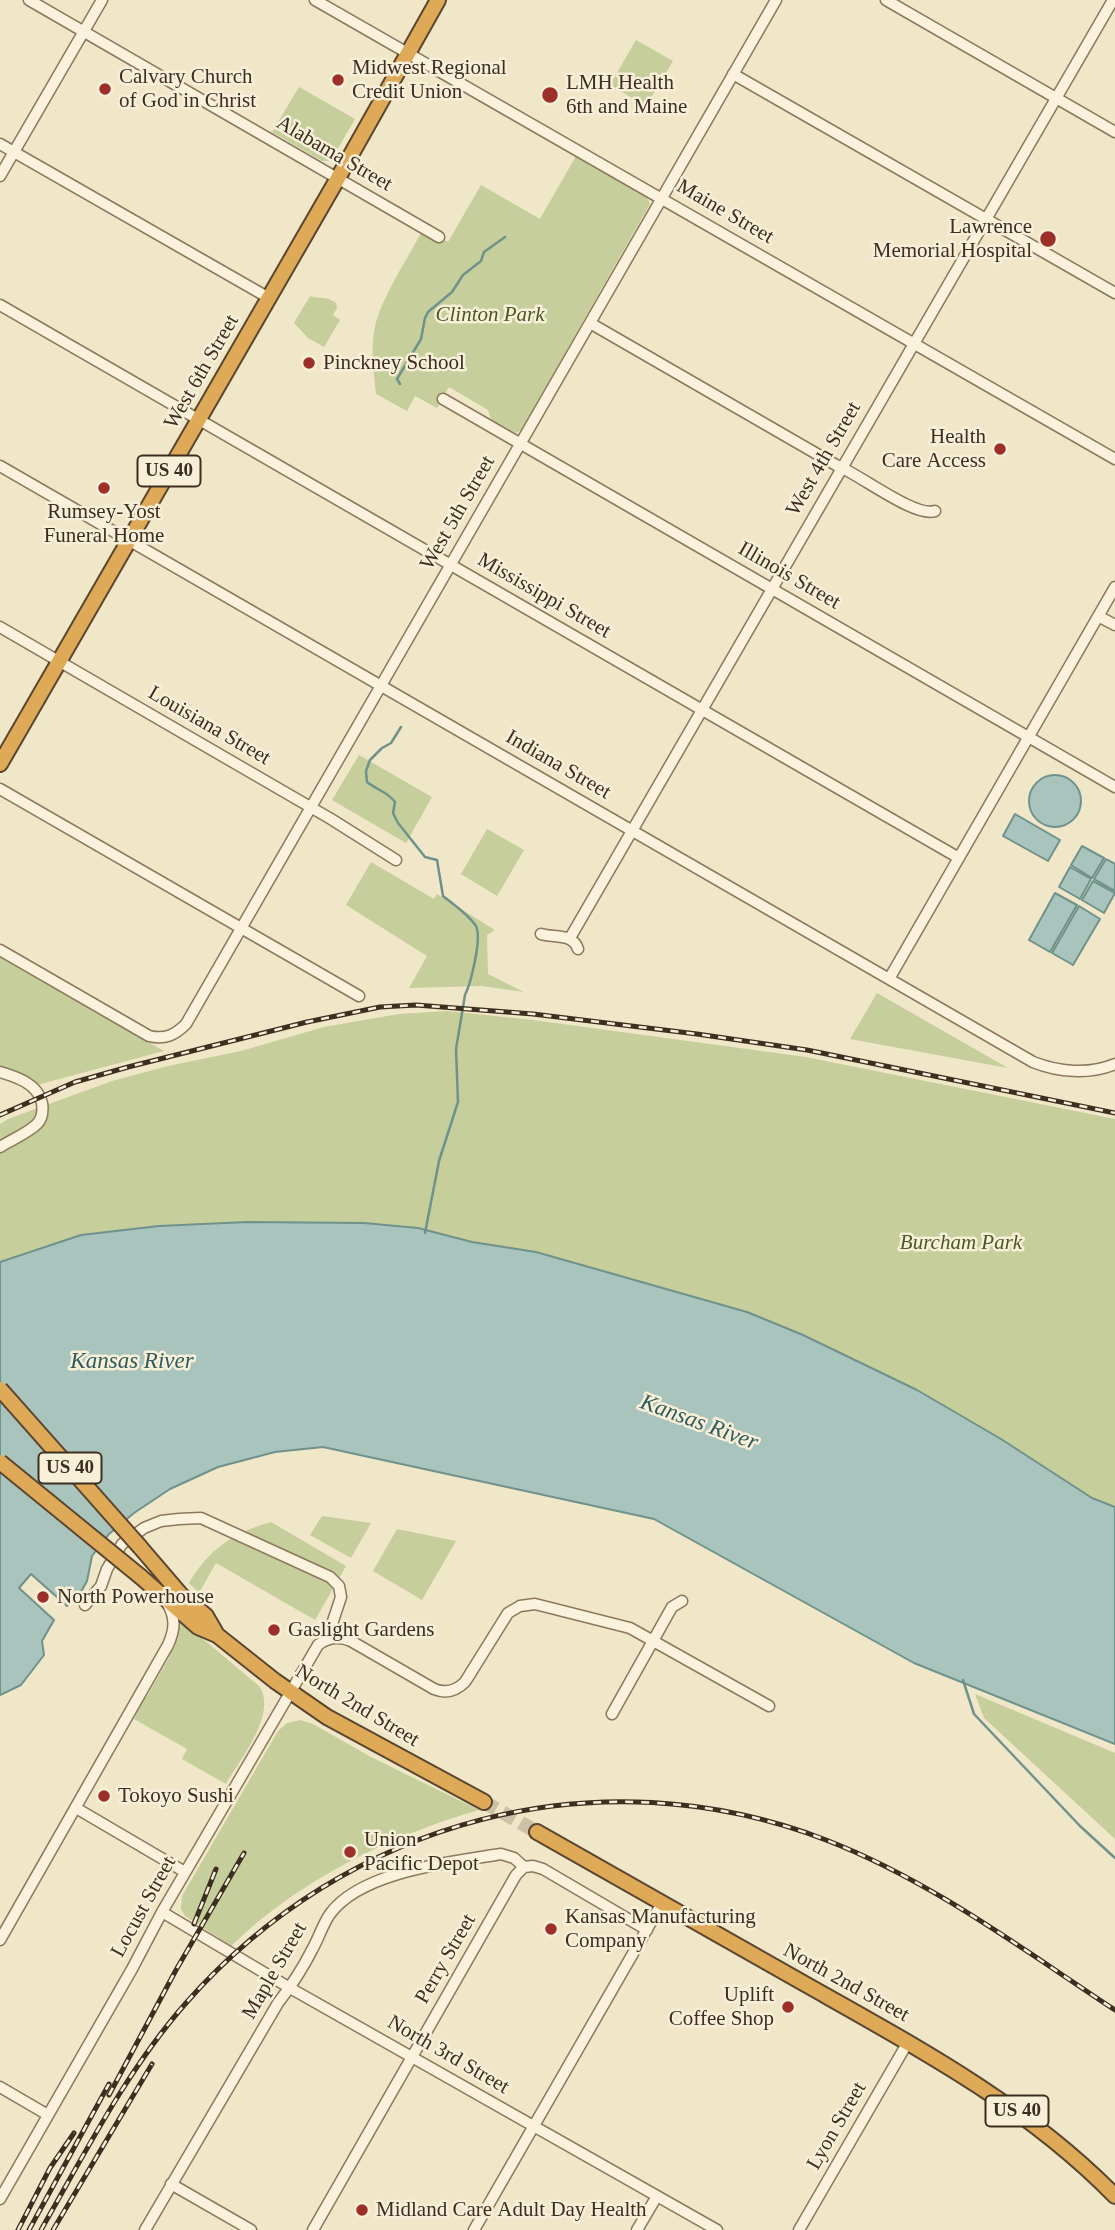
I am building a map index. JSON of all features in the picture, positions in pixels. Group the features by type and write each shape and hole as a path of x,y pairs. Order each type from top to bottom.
{"highway":[{"name":"West 6th Street","path":"0,764 439,0"},
{"name":"North 2nd Street","path":"0,1389 182,1596 206,1616 217,1635"},
{"name":"North 2nd Street","path":"0,1462 198,1626 217,1635 291,1693 350,1731 484,1802"},
{"name":"North 2nd Street","path":"537,1832 973,2081 1064,2148 1115,2196"}],"street":[{"name":"Alabama Street","path":"29,0 439,237"},
{"path":"0,176 103,0"},
{"name":"Maine Street","path":"316,0 1115,459"},
{"name":"West 5th Street","path":"0,950 145,1034 165,1038 186,1024 776,0"},
{"path":"886,0 1115,132"},
{"name":"West 4th Street","path":"570,938 1113,0"},
{"path":"733,74 1115,293"},
{"path":"0,144 269,298"},
{"name":"Mississippi Street","path":"0,305 959,858"},
{"path":"590,323 913,509 930,513 935,510"},
{"name":"Illinois Street","path":"443,399 1115,787"},
{"name":"Indiana Street","path":"0,466 1032,1062 1066,1070 1104,1069 1115,1065"},
{"path":"889,979 1115,587"},
{"path":"1098,616 1115,625"},
{"name":"Louisiana Street","path":"0,627 312,807 396,860"},
{"path":"0,789 359,996"},
{"path":"541,934 570,938 576,942 578,949"},
{"path":"0,1072 36,1090 43,1111 36,1125 0,1147"},
{"name":"Locust Street","path":"0,2199 162,1912 318,1645 327,1639 341,1597 339,1586 330,1577 201,1518 161,1521 144,1528 122,1544 107,1569 101,1586 85,1605"},
{"path":"0,1940 131,1713 132,1706 173,1632 173,1613 160,1594"},
{"path":"612,1714 672,1607 682,1601"},
{"path":"327,1639 342,1638 351,1641 434,1689 451,1691 465,1682 503,1619 515,1608 535,1604 621,1625 769,1706"},
{"path":"76,1808 186,1872"},
{"name":"Maple Street","path":"145,2230 278,2003 290,1988 331,1913 343,1900 363,1888 406,1871 501,1854 514,1858 524,1867"},
{"path":"524,1867 543,1869 647,1930"},
{"name":"Perry Street","path":"313,2230 516,1875 524,1867"},
{"path":"474,2230 663,1903"},
{"name":"North 3rd Street","path":"162,1912 290,1988 717,2230"},
{"name":"Lyon Street","path":"799,2230 908,2042"},
{"path":"0,2087 48,2115"},
{"path":"171,2184 251,2230"},
{"path":"637,2230 657,2196"}],"green space":[{"path":"636,40 673,61 646,106 610,85"},
{"path":"299,87 355,119 328,161 322,161 272,132"},
{"name":"Clinton Park","path":"576,156 647,197 650,204 521,430 513,432 491,419 488,410 449,387 437,408 415,396 407,411 376,394 373,344 378,316 388,292 421,233 438,242 441,238 448,242 481,185 540,219"},
{"path":"310,296 336,303 337,308 333,315 340,320 324,347 308,338 294,323"},
{"path":"359,755 432,797 406,843 332,800"},
{"path":"487,829 524,850 497,896 461,874"},
{"path":"371,862 434,899 437,894 495,930 487,935 488,974 524,992 481,986 409,988 427,956 346,905"},
{"path":"0,957 164,1051 37,1085 0,1068"},
{"path":"877,993 1008,1068 850,1039"},
{"name":"Burcham Park","path":"447,1011 806,1057 1115,1119 1115,1507 1092,1498 1001,1439 917,1390 747,1312 536,1252 472,1242 418,1228 364,1223 247,1222 159,1226 81,1235 0,1262 0,1124 8,1119 112,1081 241,1051 324,1027 399,1014"},
{"path":"322,1516 371,1523 351,1558 310,1535"},
{"path":"271,1522 346,1566 315,1620 216,1563 199,1593 189,1583 196,1571 223,1544 245,1531"},
{"path":"397,1529 456,1541 422,1600 373,1571"},
{"path":"179,1619 259,1686 264,1697 261,1723 248,1750 226,1784 182,1759 187,1749 134,1719 137,1713 134,1711 147,1696 169,1658"},
{"path":"975,1694 1115,1753 1115,1839 984,1718"},
{"path":"300,1720 313,1724 371,1757 479,1810 412,1833 347,1863 286,1901 257,1922 231,1946 185,1916 181,1909 182,1896 278,1731 287,1723"}],"water":[{"path":"1055,775 1065,777 1073,783 1079,791 1079,811 1073,819 1065,825 1055,827 1045,825 1037,819 1031,811 1029,801 1031,791 1037,783 1045,777"},
{"path":"1015,814 1060,840 1048,861 1003,836"},
{"path":"1082,846 1104,858 1092,878 1071,865"},
{"path":"1106,859 1115,864 1115,891 1094,879"},
{"path":"1070,867 1091,879 1080,899 1059,887"},
{"path":"1093,881 1115,893 1104,913 1082,900"},
{"path":"1055,893 1077,905 1050,952 1029,940"},
{"path":"1079,906 1100,919 1073,965 1052,953"},
{"name":"Kansas River","path":"247,1222 364,1223 418,1228 472,1242 536,1252 747,1312 803,1335 917,1390 1001,1439 1092,1498 1115,1507 1115,1744 914,1663 654,1519 323,1447 275,1452 218,1467 170,1489 109,1534 92,1556 87,1581 81,1592 67,1606 31,1574 19,1588 54,1620 42,1641 44,1655 21,1685 0,1695 0,1262 81,1235 159,1226"}],"waterway":[{"path":"400,384 397,379 421,339 428,312 452,292 463,275 481,261 484,252 505,237"},
{"path":"401,727 391,743 370,760 366,771 367,782 395,802 393,813 398,823 425,857 437,860 443,896 476,926 478,940 456,1049 458,1102 439,1161 425,1233"},
{"path":"963,1680 974,1714 1080,1826 1115,1858"}],"tunnel":[{"path":"484,1802 537,1832"}],"railway":[{"path":"0,1115 75,1082 128,1067 307,1022 380,1007 416,1005 533,1014 807,1050 1115,1113"},
{"path":"41,2230 108,2113 145,2056 186,2003 250,1940 322,1888 399,1848 481,1820 565,1805 652,1803 739,1814 826,1840 864,1856 939,1895 1115,2010"},
{"path":"109,2095 176,1970 244,1853"},
{"path":"194,1924 216,1869"},
{"path":"53,2230 152,2064"},
{"path":"29,2230 109,2084"},
{"path":"18,2230 50,2168 74,2133"}],"place":[{"name":"Midwest Regional Credit Union","path":"338,80"},
{"name":"Calvary Church of God in Christ","path":"105,89"},
{"name":"LMH Health 6th and Maine","path":"550,95"},
{"name":"Lawrence Memorial Hospital","path":"1048,239"},
{"name":"Pinckney School","path":"309,363"},
{"name":"Health Care Access","path":"1000,449"},
{"name":"Rumsey-Yost Funeral Home","path":"104,488"},
{"name":"North Powerhouse","path":"43,1597"},
{"name":"Gaslight Gardens","path":"274,1630"},
{"name":"Tokoyo Sushi","path":"104,1796"},
{"name":"Union Pacific Depot","path":"350,1852"},
{"name":"Kansas Manufacturing Company","path":"551,1929"},
{"name":"Uplift Coffee Shop","path":"788,2007"},
{"name":"Midland Care Adult Day Health","path":"362,2210"}]}
